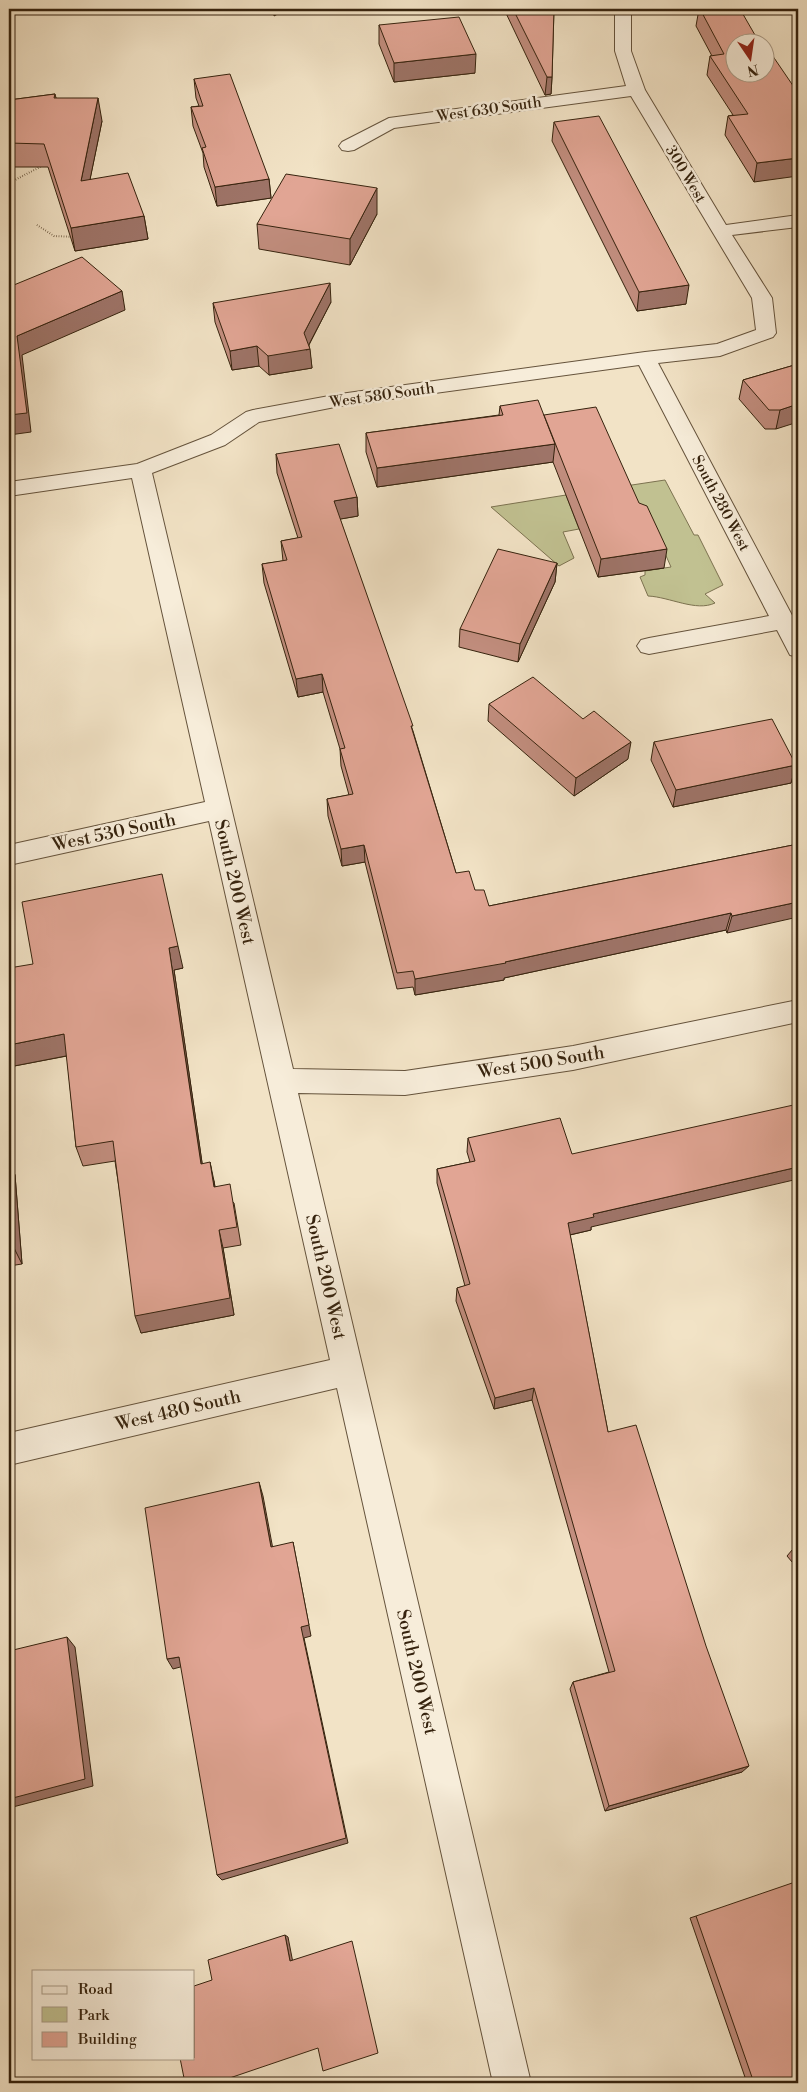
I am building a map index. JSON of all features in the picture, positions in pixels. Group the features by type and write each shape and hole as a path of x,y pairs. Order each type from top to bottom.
{"street":[{"name":"300 West","path":"623,9 622,50 636,90 762,298 766,333"},
{"name":"West 630 South","path":"348,146 389,123 636,90"},
{"path":"720,231 798,221"},
{"name":"West 580 South","path":"9,489 140,470 218,440 253,417 340,400 645,358 720,350 766,333"},
{"name":"South 280 West","path":"645,358 798,649"},
{"name":"South 200 West","path":"140,470 512,2083"},
{"path":"649,646 784,621"},
{"name":"West 530 South","path":"9,855 218,809"},
{"name":"West 500 South","path":"281,1081 405,1083 573,1058 798,1011"},
{"name":"West 480 South","path":"9,1449 348,1371"}],"path":[{"path":"9,183 45,163"},
{"path":"37,225 52,237 59,239 80,236"}],"green space":[{"path":"665,480 694,535 698,535 723,585 705,594 715,603 700,606 648,596 640,577 645,575 645,571 671,567 659,540 612,488"},
{"path":"566,495 579,529 563,532 574,558 559,566 491,507"}],"building":[{"path":"513,9 554,9 552,77 547,77"},
{"path":"700,9 740,9 753,32 724,32 724,54"},
{"path":"459,17 476,54 394,63 379,25"},
{"path":"724,54 724,77 710,56"},
{"path":"774,58 798,93 798,158 757,163 728,116 748,114 727,82 774,82"},
{"path":"230,74 269,179 215,187 202,148 206,147 191,107 203,106 194,79"},
{"path":"55,94 54,98 98,98 81,181 128,173 144,216 71,228 44,144 9,143 9,100"},
{"path":"599,116 689,285 639,292 554,122"},
{"path":"286,174 377,188 350,239 257,224"},
{"path":"82,257 122,291 17,336 27,413 9,415 9,287"},
{"path":"330,283 304,333 310,349 268,356 257,346 230,351 213,303"},
{"path":"798,364 798,404 780,410 769,410 743,380"},
{"path":"538,400 555,444 377,468 366,433 503,415 500,406"},
{"path":"596,407 639,503 647,506 667,549 601,559 544,415"},
{"path":"339,444 357,497 334,501 413,726 411,726 456,873 469,871 475,890 484,890 489,906 798,844 798,902 732,916 731,913 506,963 415,979 413,971 397,973 364,845 341,849 327,799 353,794 340,749 345,748 322,674 296,679 262,564 287,560 281,541 302,537 276,454"},
{"path":"498,549 557,563 520,644 460,629"},
{"path":"533,677 583,719 594,711 631,742 576,778 489,704"},
{"path":"772,719 796,765 676,790 654,742"},
{"path":"162,874 178,946 169,948 201,1164 210,1162 214,1187 230,1184 237,1227 219,1230 230,1298 135,1316 113,1141 76,1147 64,1034 9,1045 9,968 33,964 22,902"},
{"path":"798,1104 798,1167 593,1214 594,1217 568,1223 608,1432 636,1425 706,1646 749,1766 609,1806 573,1682 615,1671 534,1388 495,1398 457,1288 470,1284 437,1169 475,1161 468,1138 560,1118 572,1154"},
{"path":"9,1189 13,1246 9,1247"},
{"path":"259,1482 271,1547 293,1542 309,1625 301,1627 346,1838 217,1875 179,1657 167,1659 145,1508"},
{"path":"67,1637 85,1779 9,1799 9,1651"},
{"path":"798,1881 798,2083 754,2083 696,1916"},
{"path":"285,1935 290,1961 352,1941 378,2053 323,2071 318,2048 215,2083 185,2083 180,2060 195,2060 195,1986 212,1980 208,1960"}]}
